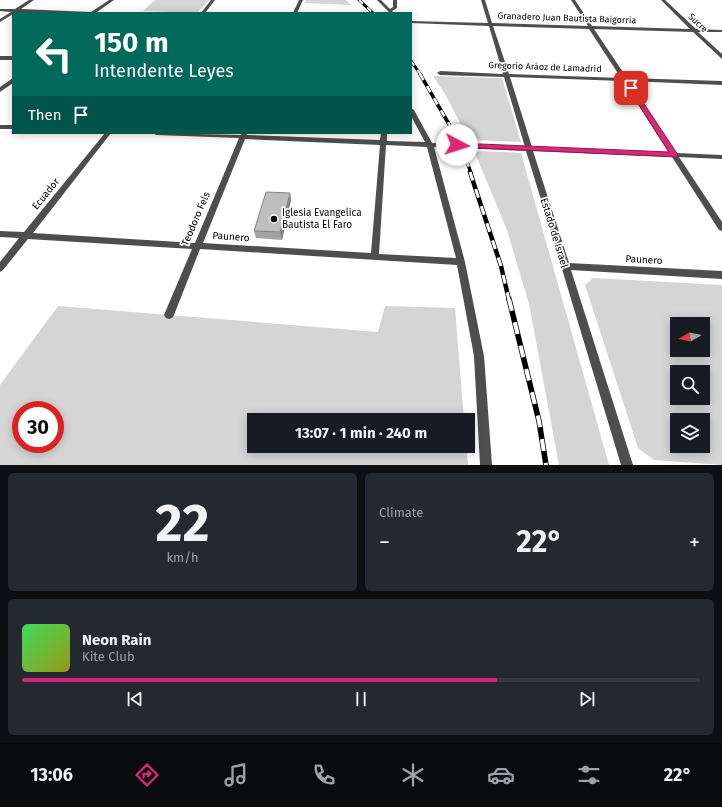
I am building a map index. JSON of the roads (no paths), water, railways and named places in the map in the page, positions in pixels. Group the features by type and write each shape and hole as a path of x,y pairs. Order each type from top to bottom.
{"street":[{"path":"14,12 32,0"},
{"path":"94,12 112,0"},
{"path":"204,12 213,0"},
{"path":"295,12 301,0"},
{"path":"379,0 391,12 395,8 395,0"},
{"name":"Estado de Israel","path":"483,0 564,266 627,465"},
{"path":"573,0 722,228"},
{"name":"Sucre","path":"663,0 722,57"},
{"path":"0,10 67,12"},
{"path":"0,21 12,13"},
{"name":"Granadero Juan Bautista Baigorria","path":"412,22 722,31"},
{"path":"0,58 12,58"},
{"name":"Gregorio Aráoz de Lamadrid","path":"440,73 722,82"},
{"path":"0,90 12,81"},
{"path":"412,112 430,145 461,262 479,356 486,465"},
{"path":"3,127 12,121"},
{"name":"Ecuador","path":"0,268 107,134"},
{"path":"200,134 430,145 722,156"},
{"path":"375,257 384,134"},
{"name":"Teodoro Fels","path":"169,315 244,135"},
{"name":"Paunero","path":"0,234 461,262"},
{"name":"Paunero","path":"564,266 722,275"}],"railway":[{"path":"359,0 372,12"},
{"path":"412,62 421,75"},
{"path":"420,74 461,145 471,173"},
{"path":"470,172 501,266 509,300"},
{"path":"509,299 539,421 546,465"}],"place":[{"name":"Iglesia Evangelica Bautista El Faro","path":"274,219"}]}
